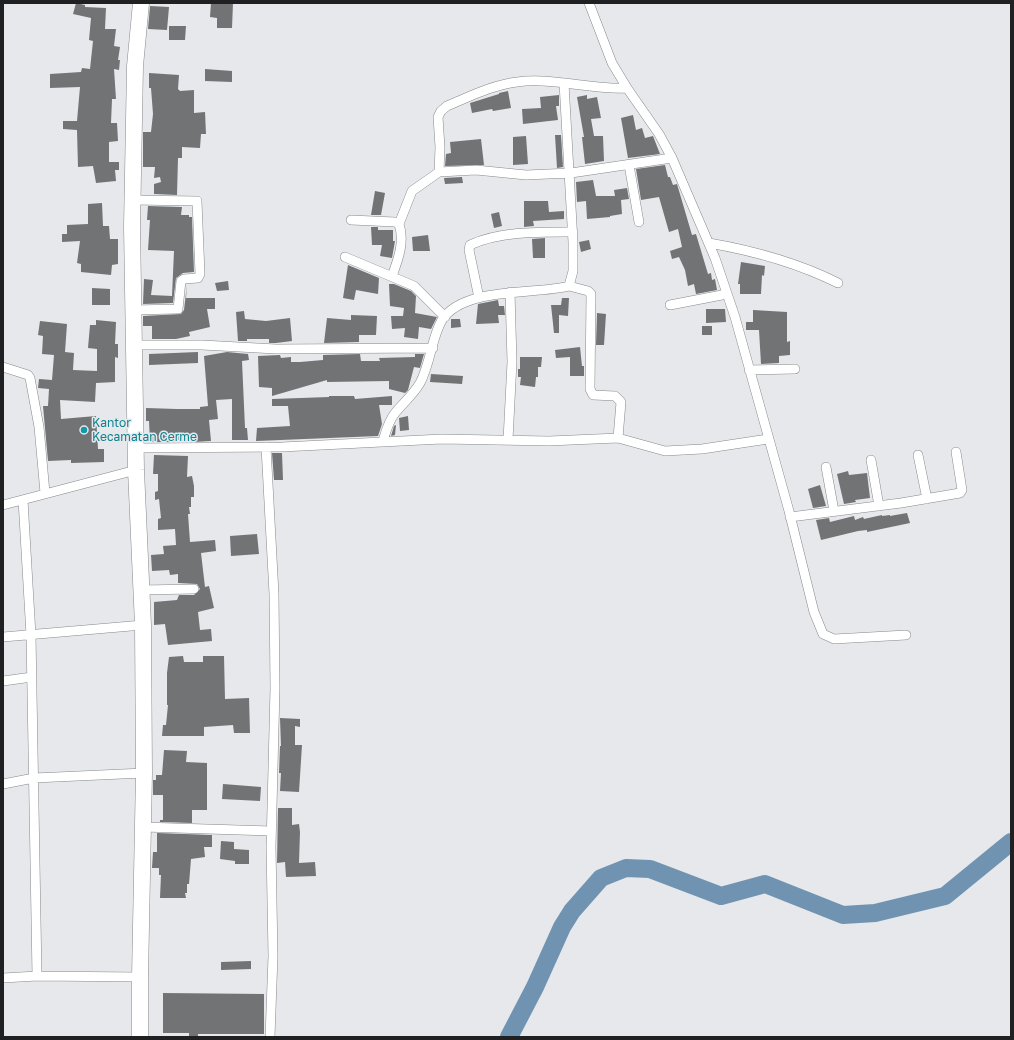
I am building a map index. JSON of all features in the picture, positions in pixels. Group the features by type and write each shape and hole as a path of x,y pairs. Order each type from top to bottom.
{"highway":[{"path":"140,1037 144,773 142,590 136,470 133,310 133,200 135,66 141,3"}],"street":[{"path":"589,3 612,63 627,88 659,134 672,158 709,243 727,294 790,517 814,612 823,634 834,639 906,635"},
{"path":"439,172 440,147 438,117 441,111 447,106 493,87 517,82 564,83 627,88"},
{"path":"564,83 571,173 574,271 569,286"},
{"path":"392,276 400,256 401,243 399,224 412,191 439,172 476,170 526,175 571,173 629,166 672,158"},
{"path":"629,166 639,222"},
{"path":"133,200 197,201 200,274 198,278 184,279 181,282 178,309 133,310"},
{"path":"351,220 395,222 399,224"},
{"path":"479,298 469,250 470,245 499,237 523,234 573,232"},
{"path":"709,243 756,251 820,274 838,283"},
{"path":"345,257 414,286 445,317"},
{"path":"383,441 389,421 420,382 433,348 441,321 445,317 461,305 479,298 510,292 569,286 588,291 591,294 590,389 593,395 615,396 621,402 618,438"},
{"path":"508,440 512,362 510,292"},
{"path":"670,305 727,294"},
{"path":"134,345 202,345 276,349 433,348"},
{"path":"3,367 28,375 30,378 38,420 45,493"},
{"path":"749,370 795,369"},
{"path":"136,448 266,447 442,439 549,441 618,438 665,451 702,449 768,439"},
{"path":"266,447 274,594 275,680 272,831 273,956 270,1037"},
{"path":"790,517 956,495 961,492 956,452"},
{"path":"918,456 927,499"},
{"path":"870,460 879,506"},
{"path":"826,467 834,511"},
{"path":"3,505 136,470"},
{"path":"23,500 31,635 37,976"},
{"path":"142,590 194,589"},
{"path":"3,637 142,625"},
{"path":"3,681 32,678"},
{"path":"3,784 34,778 144,773"},
{"path":"143,827 272,831"},
{"path":"3,978 37,976 140,977"}],"building":[{"path":"76,3 85,5 85,7 106,8 105,29 116,29 114,46 120,47 118,60 120,60 119,70 114,69 116,99 112,99 111,123 117,123 118,141 109,142 109,162 119,162 119,170 115,170 116,181 96,183 93,166 78,167 77,130 63,129 63,121 77,121 80,87 50,88 50,74 81,72 82,68 90,69 93,41 89,40 91,18 73,14"},
{"path":"211,3 233,3 232,28 217,28 217,18 210,17"},
{"path":"150,6 169,7 167,30 148,29"},
{"path":"169,26 186,26 185,40 169,40"},
{"path":"205,69 232,71 232,82 205,81"},
{"path":"149,73 179,75 178,89 180,91 194,90 194,113 205,112 206,134 201,134 200,148 182,147 182,158 178,158 177,195 154,194 154,184 161,182 160,177 154,178 155,167 143,167 143,132 151,132 153,114 151,88 149,88"},
{"path":"508,91 511,108 493,111 492,109 472,113 470,103"},
{"path":"559,95 559,106 556,106 558,120 523,124 522,109 541,108 540,97"},
{"path":"587,95 587,99 597,97 601,118 591,119 594,136 603,136 604,161 585,164 582,137 584,137 577,97"},
{"path":"633,115 636,130 642,128 645,138 653,136 660,154 628,158 621,118"},
{"path":"555,135 561,135 563,167 557,168"},
{"path":"526,136 528,164 513,165 513,137"},
{"path":"481,139 484,165 445,166 446,154 451,153 450,142"},
{"path":"665,165 668,177 670,177 673,185 677,184 692,235 696,234 708,274 711,273 712,280 715,279 717,290 696,294 694,284 688,286 685,270 679,257 672,259 670,251 682,247 678,229 669,232 659,197 641,200 636,169"},
{"path":"462,177 463,183 445,184 444,178"},
{"path":"593,180 596,196 615,196 614,190 627,188 629,199 621,200 622,214 610,217 587,219 586,201 577,202 576,182"},
{"path":"375,191 385,193 381,215 371,215"},
{"path":"524,201 548,201 549,212 564,211 564,219 533,221 534,226 524,227"},
{"path":"102,203 103,226 109,226 110,239 118,239 118,264 112,265 111,275 81,272 81,264 77,263 80,241 62,242 62,234 67,234 67,225 88,224 88,204"},
{"path":"148,206 182,207 181,215 189,215 189,217 192,217 194,272 183,273 176,278 173,303 143,304 144,279 153,280 151,295 172,296 174,251 148,250 150,220 147,220"},
{"path":"499,212 502,226 494,228 491,214"},
{"path":"371,227 378,227 378,230 393,230 393,241 395,241 392,258 380,256 382,245 372,245"},
{"path":"428,235 430,251 413,251 412,237"},
{"path":"545,238 545,258 533,258 532,239"},
{"path":"589,240 591,249 581,252 579,242"},
{"path":"741,262 765,266 764,276 762,275 761,294 740,294 740,284 738,284"},
{"path":"348,265 379,278 378,294 356,290 354,300 343,298"},
{"path":"228,281 229,290 217,291 215,283"},
{"path":"389,284 394,284 411,291 416,296 415,313 437,317 431,329 419,327 418,339 404,337 405,328 392,329 391,316 403,316 404,308 390,306"},
{"path":"187,285 186,298 215,298 215,309 207,309 210,327 189,332 190,336 176,339 152,339 152,326 143,326 143,316 181,314 184,310"},
{"path":"92,288 110,289 110,305 92,305"},
{"path":"562,298 569,298 568,316 559,315 559,333 554,333 551,305 561,305"},
{"path":"498,300 499,306 504,306 505,315 498,315 499,323 476,324 478,304"},
{"path":"706,309 725,309 726,322 706,323"},
{"path":"753,310 787,312 787,342 790,341 790,355 779,356 779,363 761,364 759,330 746,330 746,322 753,322"},
{"path":"244,311 245,319 266,321 290,318 292,341 269,343 269,339 247,339 247,341 238,341 236,312"},
{"path":"597,313 606,314 604,345 596,345"},
{"path":"351,315 377,316 376,335 359,335 359,342 324,343 327,318 351,320"},
{"path":"451,319 460,319 461,327 451,328"},
{"path":"96,320 116,322 115,344 118,344 118,358 115,357 115,382 96,383 95,402 60,400 61,419 96,416 98,449 104,449 104,462 71,463 71,460 48,461 43,406 48,406 49,389 38,388 39,379 52,380 54,355 42,354 43,336 38,335 40,321 67,324 65,352 74,353 73,370 97,371 97,349 88,348 90,325 96,325"},
{"path":"702,326 712,326 712,335 702,335"},
{"path":"580,347 582,366 584,366 584,376 570,376 570,357 556,358 555,350"},
{"path":"198,352 198,363 149,365 149,354"},
{"path":"227,352 248,354 249,360 242,361 245,428 247,428 248,440 232,440 232,399 216,400 218,419 209,420 211,441 194,442 194,436 171,442 150,442 149,421 146,421 146,408 200,409 200,407 208,406 204,356"},
{"path":"360,354 361,361 380,361 379,358 415,357 415,354 424,354 420,368 414,367 408,390 405,393 389,389 389,381 327,382 327,380 272,396 272,388 259,387 258,356 280,355 281,358 291,357 291,362 300,362 323,360 323,355"},
{"path":"520,357 542,357 541,367 538,367 538,377 536,377 535,387 520,385 521,377 518,377 518,369 520,369"},
{"path":"431,374 463,376 462,384 430,382"},
{"path":"354,396 355,399 392,396 392,405 379,405 382,424 378,436 256,441 257,428 290,426 288,406 272,406 272,399"},
{"path":"408,416 409,430 400,431 399,418"},
{"path":"396,425 395,435 391,436 394,426"},
{"path":"272,453 282,453 283,480 274,480"},
{"path":"154,455 188,456 187,477 192,476 194,486 194,497 191,497 191,507 189,507 190,514 188,514 190,542 215,540 216,551 201,553 205,587 209,586 214,608 198,612 200,630 211,629 212,641 168,645 165,624 154,625 154,602 177,600 179,595 194,595 200,589 197,584 178,583 178,574 170,575 169,570 152,571 151,555 164,554 163,546 176,545 175,529 158,530 158,519 161,518 159,499 155,500 155,492 158,491 158,474 153,474"},
{"path":"848,471 849,475 867,473 870,498 855,500 856,502 844,504 837,474"},
{"path":"820,485 826,506 813,508 808,489"},
{"path":"907,513 910,523 867,532 867,530 858,531 821,540 816,520 829,518 830,522 854,516 855,520 863,517 864,519 882,515 890,516"},
{"path":"257,534 259,554 231,556 230,536"},
{"path":"183,656 184,662 203,662 203,656 224,656 225,699 249,698 250,733 234,733 233,725 204,727 204,736 162,736 163,725 166,725 168,705 167,673 169,657"},
{"path":"280,718 300,719 300,727 295,726 295,745 302,745 299,792 280,791"},
{"path":"164,750 187,751 186,762 207,763 207,810 192,810 192,823 160,822 160,820 163,820 163,795 153,795 153,780 156,780 156,775 162,775"},
{"path":"223,784 261,787 260,801 222,799"},
{"path":"278,808 292,808 292,825 299,824 299,863 315,862 316,876 286,877 285,862 277,863"},
{"path":"157,833 212,835 212,847 204,847 205,857 191,859 189,884 187,884 187,893 185,893 186,898 160,898 161,875 159,875 159,868 152,868 153,852 157,852"},
{"path":"221,841 234,842 234,849 249,850 249,864 235,864 235,861 220,859"},
{"path":"251,961 251,969 221,970 221,962"},
{"path":"163,993 264,994 264,1034 198,1034 198,1037 189,1037 189,1033 163,1033"}],"waterway":[{"path":"509,1037 535,987 562,927 572,911 601,878 626,868 650,869 721,896 765,884 843,915 875,913 945,896 1011,842"}],"place":[{"name":"Kantor Kecamatan Cerme","path":"84,430"}]}
